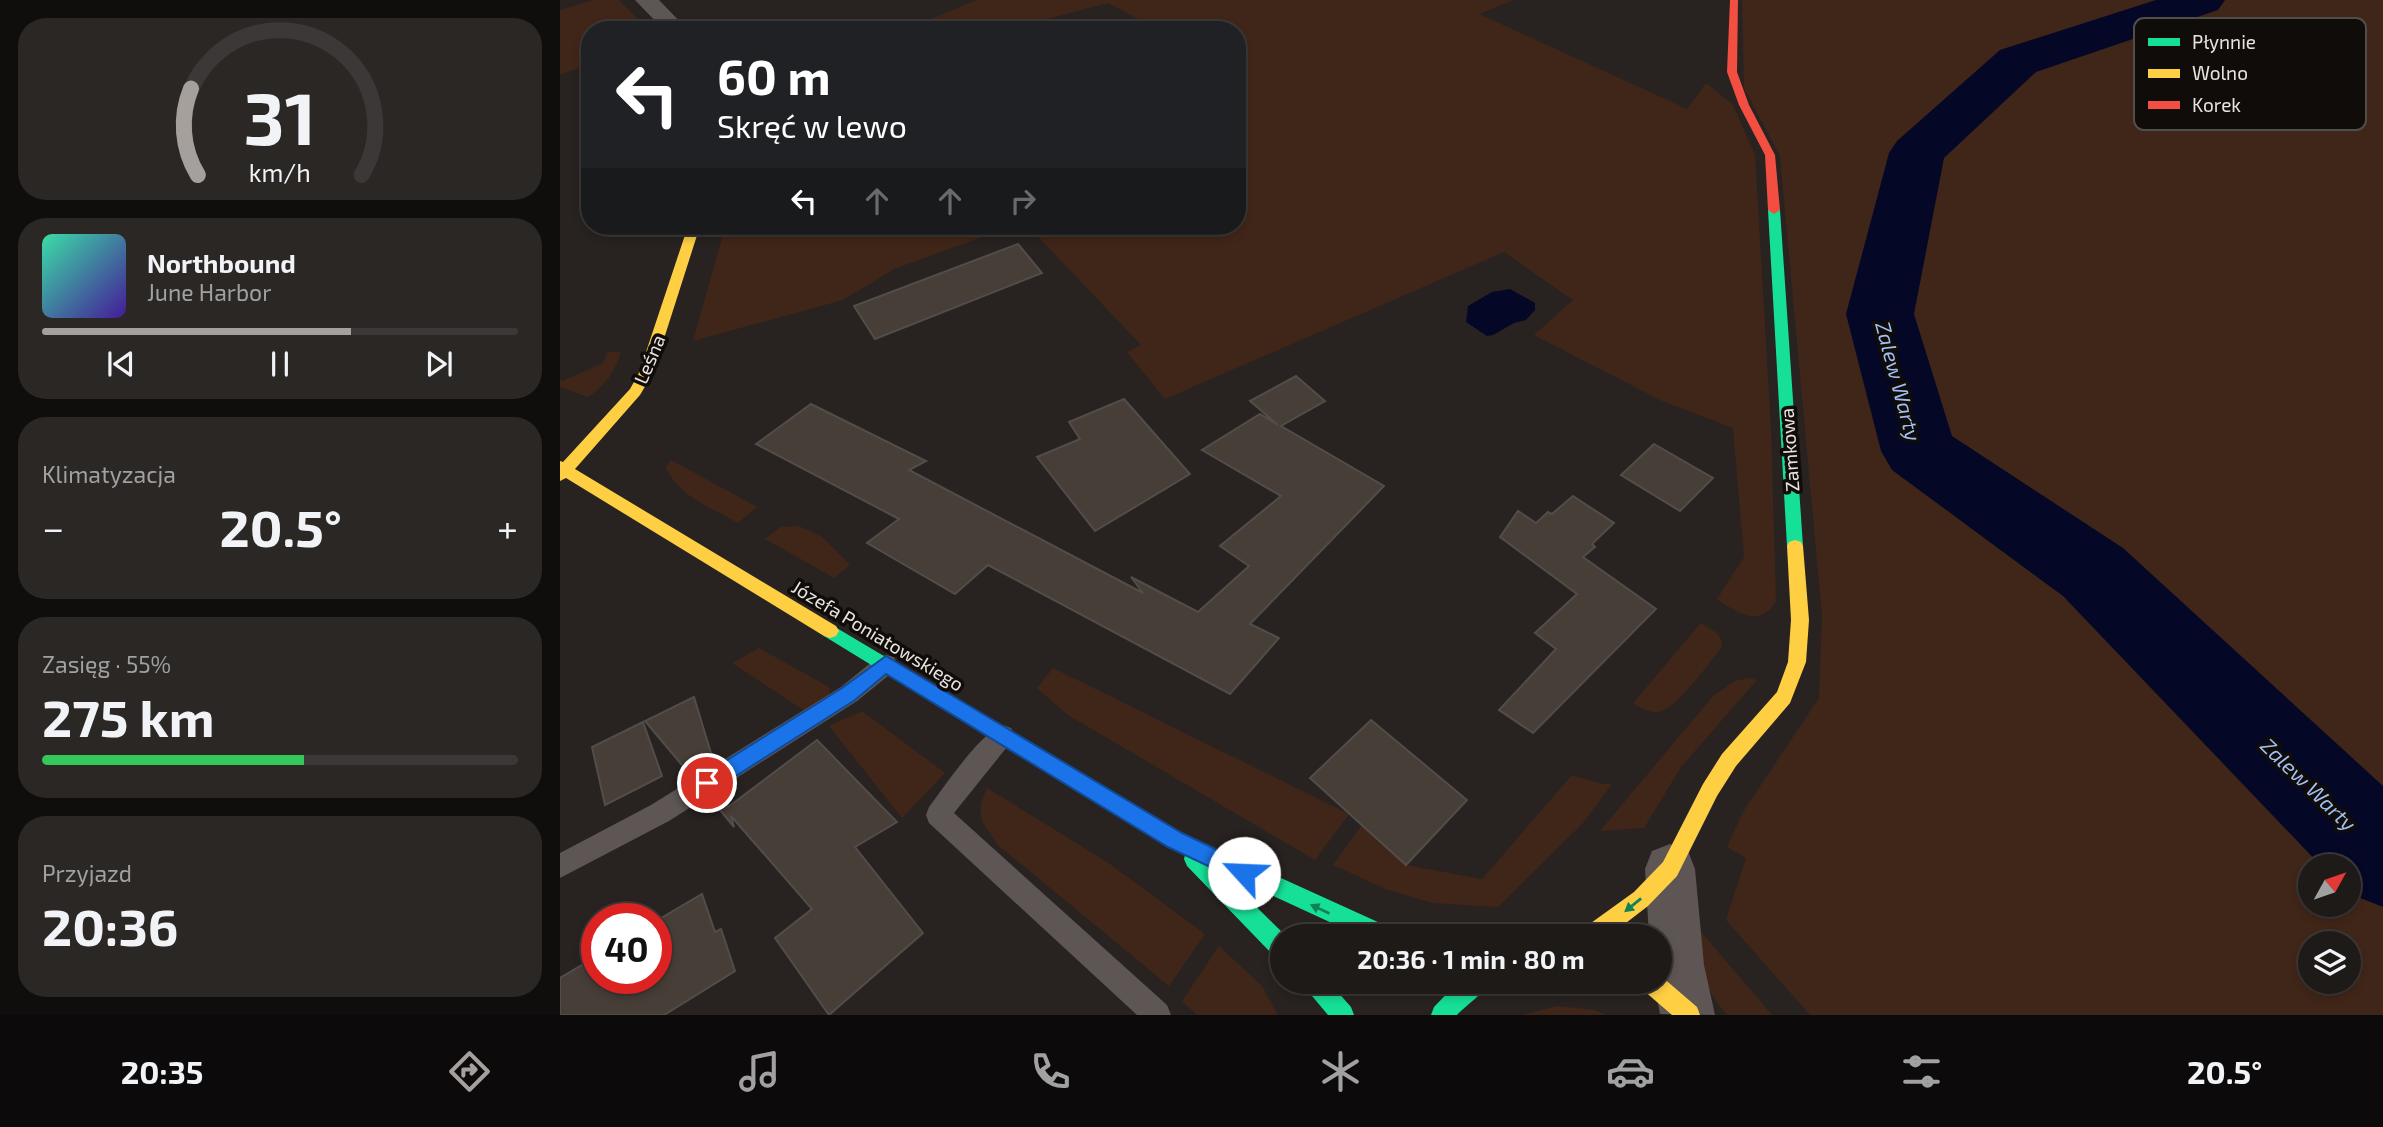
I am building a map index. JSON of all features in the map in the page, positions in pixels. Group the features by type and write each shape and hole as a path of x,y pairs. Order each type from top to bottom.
{"street":[{"path":"646,0 668,21"},
{"name":"Zamkowa","path":"1608,924 1641,899 1670,869 1694,816 1729,760 1784,697 1797,662 1800,620 1770,155 1744,105 1732,72 1734,0"},
{"name":"Leśna","path":"562,471 635,391 646,373 691,235"},
{"name":"Józefa Poniatowskiego","path":"562,471 1175,840 1356,924"},
{"name":"Józefa Poniatowskiego","path":"1175,840 1270,936"},
{"name":"Zamkowa","path":"1670,869 1677,965 1689,1015"},
{"path":"1325,994 1343,1015"},
{"path":"1442,1015 1461,994"},
{"path":"1665,994 1689,1015"}],"lane":[{"path":"560,866 660,813 849,694 886,664"},
{"path":"1003,735 971,771 939,815 1157,1015"}],"shaded area":[{"path":"594,0 619,0 639,21 581,21 581,67 560,75 560,10"},
{"path":"977,0 1513,0 1479,14 1687,109 1706,83 1733,105 1755,155 1771,429 1776,601 1763,614 1755,616 1740,613 1717,599 1744,557 1733,428 1662,401 1534,335 1573,300 1504,252 1165,399 1127,352 1141,345 1037,235 1246,235 1246,21 1142,21 1108,3 1039,21 926,21"},
{"path":"1742,0 2383,0 2383,1015 1810,1015 1726,920 1746,858 1727,847 1743,812 1819,698 1822,615 1780,156 1744,88"},
{"path":"723,235 988,235 894,269 843,300 693,341"},
{"path":"608,352 621,352 609,377 588,397 560,387 560,380 603,363"},
{"path":"671,460 757,507 738,523 707,507 678,486 671,477 666,467"},
{"path":"799,526 822,537 850,565 834,578 765,539 780,527"},
{"path":"1701,623 1717,633 1722,641 1721,648 1692,684 1674,703 1659,712 1648,711 1633,703"},
{"path":"759,648 829,687 830,693 808,713 732,663"},
{"path":"1053,668 1349,814 1315,860 1068,715 1037,688"},
{"path":"1749,678 1757,680 1681,767 1644,828 1600,831 1713,696 1735,681"},
{"path":"862,711 945,773 902,818 829,726"},
{"path":"1572,775 1602,784 1612,784 1583,823 1498,907 1433,903 1388,890 1333,865 1362,825 1406,865 1482,879"},
{"path":"987,788 1107,862 1205,934 1169,986 998,845 982,818 981,805"},
{"path":"1701,932 1772,1015 1727,1015 1713,996 1704,976 1700,955"},
{"path":"1219,946 1262,986 1278,1015 1197,1015 1182,1001"},
{"path":"1557,1006 1595,1010 1606,1015 1522,1015"}],"water":[{"path":"1510,289 1535,303 1535,310 1526,320 1487,336 1466,322 1468,306 1492,292"}],"building":[{"path":"1018,244 1042,273 875,339 854,306"},
{"path":"1296,376 1325,401 1281,426 1384,486 1250,624 1279,638 1230,694 988,565 955,594 867,543 899,519 756,444 811,404 926,461 909,470 1143,593 1131,577 1198,612 1249,566 1220,546 1281,496 1202,450 1260,414 1278,425 1250,401"},
{"path":"1124,399 1190,474 1095,531 1037,457 1080,439 1069,422"},
{"path":"1654,444 1713,478 1680,511 1621,475"},
{"path":"1573,496 1614,523 1592,544 1595,547 1583,557 1656,609 1533,733 1499,710 1556,649 1535,633 1577,594 1500,537 1518,511 1536,523 1548,512 1552,514"},
{"path":"694,697 714,763 692,777 645,721"},
{"path":"1371,720 1467,800 1406,865 1310,778"},
{"path":"643,722 662,776 605,805 592,747"},
{"path":"817,740 897,822 855,847 923,933 829,1015 775,938 812,909 731,816 734,827 710,798 723,790 728,807"},
{"path":"702,894 715,932 721,929 735,971 664,1015 560,1015 560,978 581,966 581,994 672,994 672,912"}],"waterway":[{"name":"Zalew Warty","path":"2148,18 2202,0"},
{"name":"Zalew Warty","path":"2134,23 2018,61 1917,153 1880,314 1919,451 2093,572 2383,856"}],"traffic: fast":[{"path":"1774,210 1795,546"},
{"path":"830,631 1175,840 1357,924"},
{"path":"1194,859 1270,936"},
{"path":"1325,994 1343,1015"},
{"path":"1442,1015 1461,994"}],"traffic: slow":[{"path":"560,475 635,392 646,373 691,235"},
{"path":"560,467 830,631"},
{"path":"1608,924 1641,899 1670,869 1710,790 1729,760 1784,697 1797,662 1800,620 1795,546"},
{"path":"1665,994 1689,1015"}],"traffic: jam":[{"path":"1734,0 1732,72 1744,105 1770,155 1774,210"}],"route":[{"path":"707,783 849,694 886,664 1175,840 1244,873"}]}
